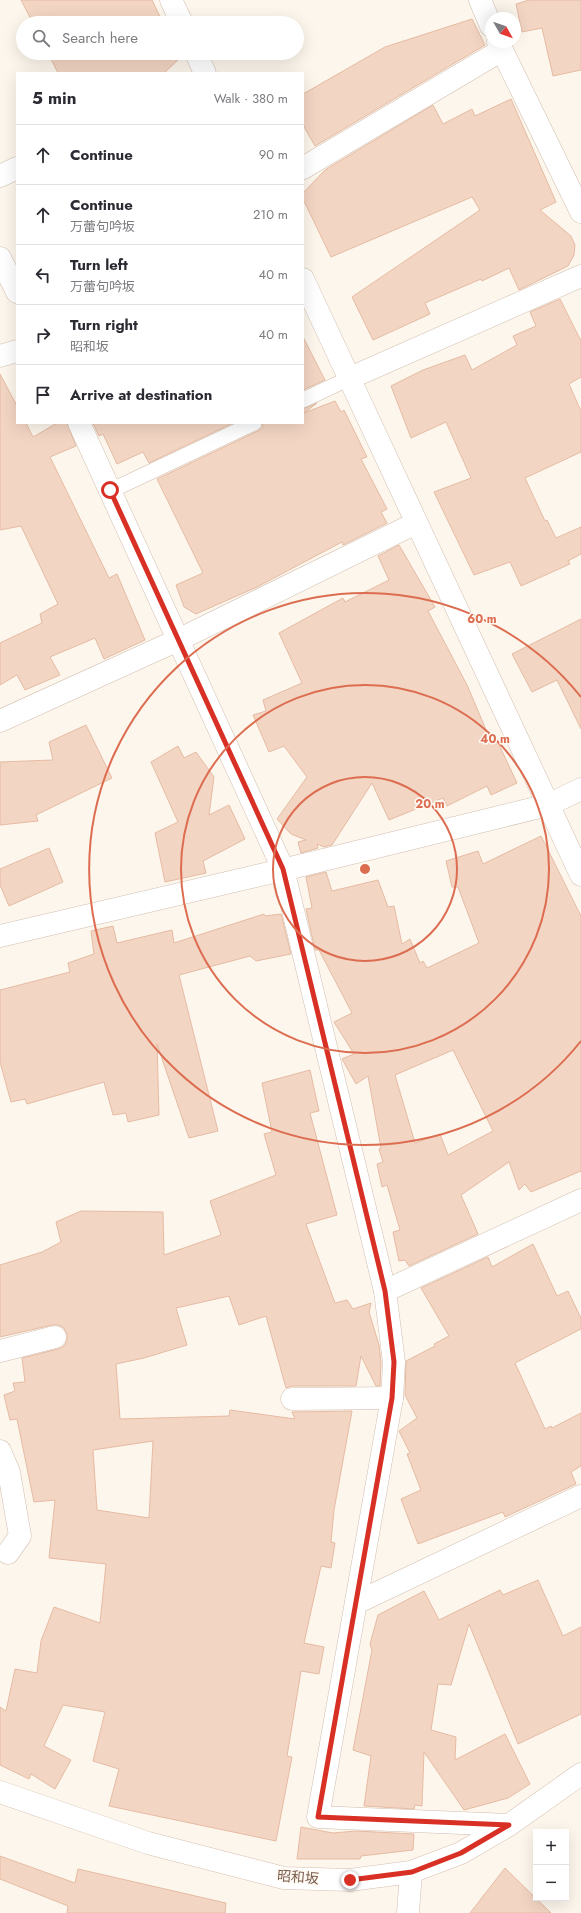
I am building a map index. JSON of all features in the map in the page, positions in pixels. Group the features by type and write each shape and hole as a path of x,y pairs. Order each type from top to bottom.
{"street":[{"path":"171,0 179,16"},
{"path":"480,0 485,12"},
{"path":"304,167 497,48"},
{"path":"501,48 581,212"},
{"path":"199,60 205,72"},
{"path":"0,176 16,168"},
{"path":"0,258 16,290"},
{"path":"350,378 581,276"},
{"path":"304,281 581,875"},
{"path":"0,356 16,351"},
{"path":"79,424 283,869 385,1291 394,1362 392,1398 318,1817 509,1825"},
{"path":"0,721 178,640 416,523"},
{"path":"0,936 548,804 581,789"},
{"path":"385,1291 581,1200"},
{"path":"0,1351 55,1337"},
{"path":"292,1399 392,1398"},
{"path":"0,1451 9,1472 20,1536 8,1553"},
{"path":"356,1603 581,1496"},
{"name":"昭和坂","path":"0,1792 148,1843 284,1878 350,1880 412,1872 461,1853 509,1825 581,1774"},
{"path":"408,1913 412,1872"}],"lane":[{"path":"304,400 350,378"},
{"path":"110,490 252,424"}],"building":[{"path":"21,0 152,0 160,16 29,16"},
{"path":"529,0 581,0 581,70 553,76 542,28 522,32 521,12 518,12 516,4"},
{"path":"472,19 485,45 315,146 304,127 304,93 385,47"},
{"path":"52,60 178,60 165,72 58,72"},
{"path":"511,99 556,202 540,210 571,236 575,245 574,255 568,266 519,290 509,268 482,281 481,279 425,303 430,314 373,340 352,297 480,210 472,197 331,257 304,201 304,192 325,170 433,105 443,124 472,109 475,116"},
{"path":"560,299 581,341 581,377 569,384 581,411 581,452 525,478 545,521 547,520 556,538 581,527 581,554 568,561 570,564 521,586 510,562 474,575 434,492 471,478 446,422 411,438 391,386 423,370 465,355 472,370 517,345 513,336 536,326 530,312"},
{"path":"304,339 325,380 304,390"},
{"path":"0,374 16,404 16,424 26,424 33,437 55,424 67,424 76,446 50,457 109,578 117,574 145,640 104,659 95,638 50,657 60,675 25,690 17,675 0,685 0,643 42,623 40,614 58,604 21,526 0,530"},
{"path":"335,401 341,412 344,410 367,457 361,459 387,509 381,512 387,523 343,545 342,542 257,587 196,614 184,607 176,585 203,573 157,479 258,431 262,428 263,424 304,424 304,413"},
{"path":"317,403 304,413 304,409"},
{"path":"93,424 231,424 149,463 143,452 117,464 103,434 99,436"},
{"path":"399,545 435,607 428,611 467,685 490,739 495,736 517,783 491,795 487,786 447,806 443,798 389,820 372,783 332,845 324,847 317,844 318,848 301,853 298,842 306,840 291,834 277,819 307,777 284,746 269,752 253,715 266,711 263,700 302,683 279,633 343,598 345,602 389,580 378,556"},
{"path":"581,619 581,729 557,680 532,692 512,654"},
{"path":"86,725 112,778 36,815 38,821 0,825 0,762 53,760 49,742"},
{"path":"178,746 184,758 196,752 214,777 209,815 229,805 245,839 203,861 206,873 165,882 155,833 178,822 151,762"},
{"path":"541,836 581,916 581,1171 531,1192 525,1184 519,1190 509,1162 461,1195 478,1234 409,1266 405,1260 399,1261 393,1232 400,1230 387,1185 382,1187 377,1164 383,1162 379,1149 381,1148 368,1076 356,1084 342,1059 354,1054 334,1022 352,1013 319,950 315,950 306,909 312,908 306,877 326,872 332,891 378,880 388,907 394,906 402,944 410,939 420,963 423,961 427,968 479,943 458,887 452,887 446,861 478,851 483,864","holes":["453,1050 493,1131 448,1155 440,1134 415,1143 395,1075"]},
{"path":"49,848 63,882 9,906 0,885 0,869"},
{"path":"264,914 265,916 281,914 291,954 256,961 250,956 179,975 218,1131 189,1138 157,1044 159,1115 128,1122 126,1113 113,1115 104,1082 27,1104 25,1099 11,1102 0,1062 0,990 70,972 68,963 94,954 91,931 113,926 117,943 172,930 174,943"},
{"path":"310,1070 319,1111 310,1113 337,1215 306,1224 335,1303 347,1300 353,1309 371,1303 369,1312 379,1345 381,1362 380,1386 376,1386 361,1356 356,1386 292,1386 286,1388 266,1316 239,1325 229,1296 176,1308 187,1345 144,1358 116,1364 120,1419 229,1416 230,1410 295,1419 292,1412 352,1411 334,1510 331,1542 335,1543 331,1568 321,1566 304,1643 324,1647 319,1674 301,1671 287,1756 292,1757 276,1841 109,1806 119,1769 93,1761 105,1712 63,1705 44,1746 71,1760 55,1789 31,1774 29,1779 0,1765 0,1707 6,1711 15,1669 37,1673 41,1641 54,1607 100,1623 106,1564 49,1558 55,1500 34,1502 17,1419 10,1420 4,1395 15,1391 13,1383 25,1382 22,1358 58,1349 64,1346 67,1341 67,1334 64,1328 59,1325 52,1325 0,1337 0,1265 42,1252 61,1242 56,1222 81,1211 163,1212 164,1255 221,1235 210,1201 276,1175 264,1134 272,1132 262,1083","holes":["153,1441 149,1518 97,1510 93,1450"]},
{"path":"533,1244 557,1296 568,1291 581,1318 581,1329 515,1363 545,1429 551,1426 552,1428 581,1413 581,1466 571,1472 576,1484 505,1517 503,1512 418,1544 401,1499 421,1490 407,1454 410,1453 399,1431 417,1418 405,1395 406,1361 435,1346 434,1344 449,1336 421,1288 488,1257 492,1267"},
{"path":"538,1580 563,1636 581,1627 581,1714 518,1744 469,1624 451,1685 438,1684 431,1730 456,1737 455,1760 505,1734 530,1784 508,1798 464,1810 424,1752 422,1806 415,1805 414,1809 364,1806 371,1756 353,1750 372,1650 370,1644 378,1615 424,1591 439,1620 500,1590 503,1595"},
{"path":"301,1827 333,1833 356,1831 414,1834 413,1850 361,1856 360,1859 297,1859"},
{"path":"0,1856 75,1883 78,1869 226,1903 225,1913 67,1913 68,1906 0,1879"},
{"path":"505,1868 533,1895 533,1901 539,1901 551,1913 470,1913"}],"route":[{"path":"110,490 283,869 385,1291 394,1362 392,1398 318,1817 509,1825 461,1853 412,1872 350,1880"}]}
